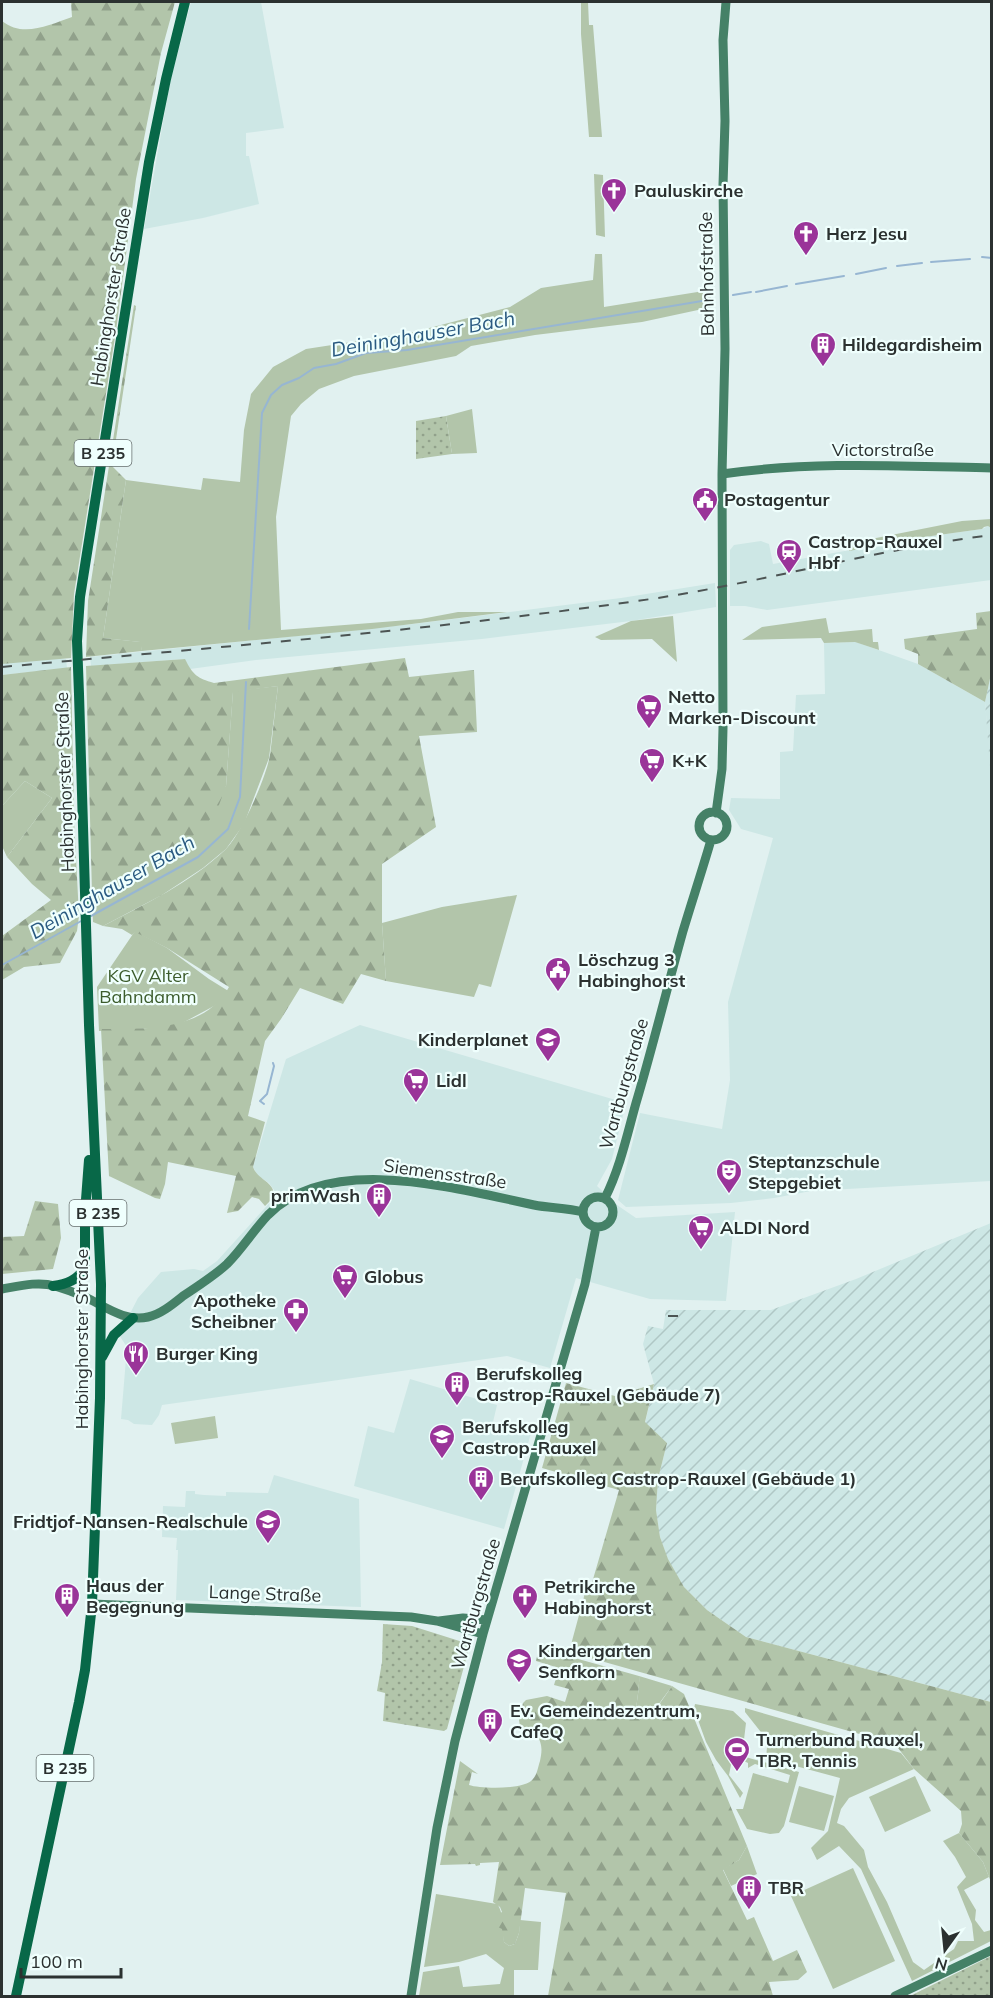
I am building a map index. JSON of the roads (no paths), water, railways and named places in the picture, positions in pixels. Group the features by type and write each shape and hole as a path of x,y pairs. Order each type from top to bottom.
{"main road":[{"name":"Habinghorster Straße","path":"92,1604 101,1284 93,1121 77,641 80,597 150,162 164,89 185,2"},
{"name":"Bahnhofstraße","path":"716,813 723,752 722,474 725,349 723,185 725,121 723,40 726,2"},
{"name":"Victorstraße","path":"722,474 774,467 992,468"},
{"path":"716,813 724,818 727,828 723,836 711,840 701,833 700,822 706,814 716,813"},
{"name":"Wartburgstraße","path":"605,1198 626,1140 711,840"},
{"path":"2,1289 29,1284 53,1286 68,1284 85,1269 85,1213 93,1121"},
{"name":"Siemensstraße","path":"133,1318 146,1317 161,1311 216,1273 236,1254 268,1215 291,1198 311,1188 336,1182 374,1180 420,1184 583,1212"},
{"path":"605,1198 612,1205 614,1211 612,1218 604,1226 596,1227 587,1222 583,1212 585,1204 590,1199 605,1198"},
{"name":"Wartburgstraße","path":"411,1996 448,1774 483,1634 585,1284 596,1227"},
{"path":"53,1286 83,1296 116,1313 133,1318"},
{"path":"100,1360 114,1335 133,1318"},
{"name":"Lange Straße","path":"92,1604 389,1616 436,1621 483,1634"},
{"name":"B 235","path":"16,1996 80,1702 92,1604"},
{"name":"Lange Straße","path":"436,1621 447,1618 487,1620"},
{"path":"896,1996 992,1950"}],"waterway":[{"name":"Deininghauser Bach","path":"982,257 992,258"},
{"name":"Deininghauser Bach","path":"931,262 970,259"},
{"name":"Deininghauser Bach","path":"897,266 922,263"},
{"name":"Deininghauser Bach","path":"856,274 886,268"},
{"name":"Deininghauser Bach","path":"796,284 844,276"},
{"name":"Deininghauser Bach","path":"756,292 787,286"},
{"name":"Deininghauser Bach","path":"733,295 751,292"},
{"name":"Deininghauser Bach","path":"249,629 262,413 271,395 282,385 314,368 336,364 366,353 407,350 714,299"},
{"name":"Deininghauser Bach","path":"91,916 198,857 228,829 240,797 246,682"},
{"name":"Deininghauser Bach","path":"2,965 83,920"},
{"path":"264,1104 260,1101 267,1094 273,1063"}],"railway":[{"path":"2,667 326,637 570,610 694,592 906,549 992,535"},
{"path":"668,1316 682,1316"}],"place":[{"name":"Pauluskirche","path":"614,214"},
{"name":"Herz Jesu","path":"806,257"},
{"name":"Hildegardisheim","path":"823,368"},
{"name":"Postagentur","path":"705,523"},
{"name":"Castrop-Rauxel Hbf","path":"789,575"},
{"name":"Netto Marken-Discount","path":"649,730"},
{"name":"K+K","path":"652,784"},
{"name":"Löschzug 3 Habinghorst","path":"558,993"},
{"name":"Kinderplanet","path":"548,1063"},
{"name":"Lidl","path":"416,1104"},
{"name":"Steptanzschule Stepgebiet","path":"729,1195"},
{"name":"primWash","path":"379,1219"},
{"name":"ALDI Nord","path":"701,1251"},
{"name":"Globus","path":"345,1300"},
{"name":"Apotheke Scheibner","path":"296,1334"},
{"name":"Burger King","path":"136,1377"},
{"name":"Berufskolleg Castrop-Rauxel (Gebäude 7)","path":"457,1407"},
{"name":"Berufskolleg Castrop-Rauxel","path":"442,1460"},
{"name":"Berufskolleg Castrop-Rauxel (Gebäude 1)","path":"481,1502"},
{"name":"Fridtjof-Nansen-Realschule","path":"268,1545"},
{"name":"Haus der Begegnung","path":"67,1619"},
{"name":"Petrikirche Habinghorst","path":"525,1620"},
{"name":"Kindergarten Senfkorn","path":"519,1684"},
{"name":"Ev. Gemeindezentrum, CafeQ","path":"490,1744"},
{"name":"Turnerbund Rauxel, TBR, Tennis","path":"737,1773"},
{"name":"TBR","path":"749,1911"}],"park label":[{"name":"KGV Alter Bahndamm","path":"148,986"}]}
